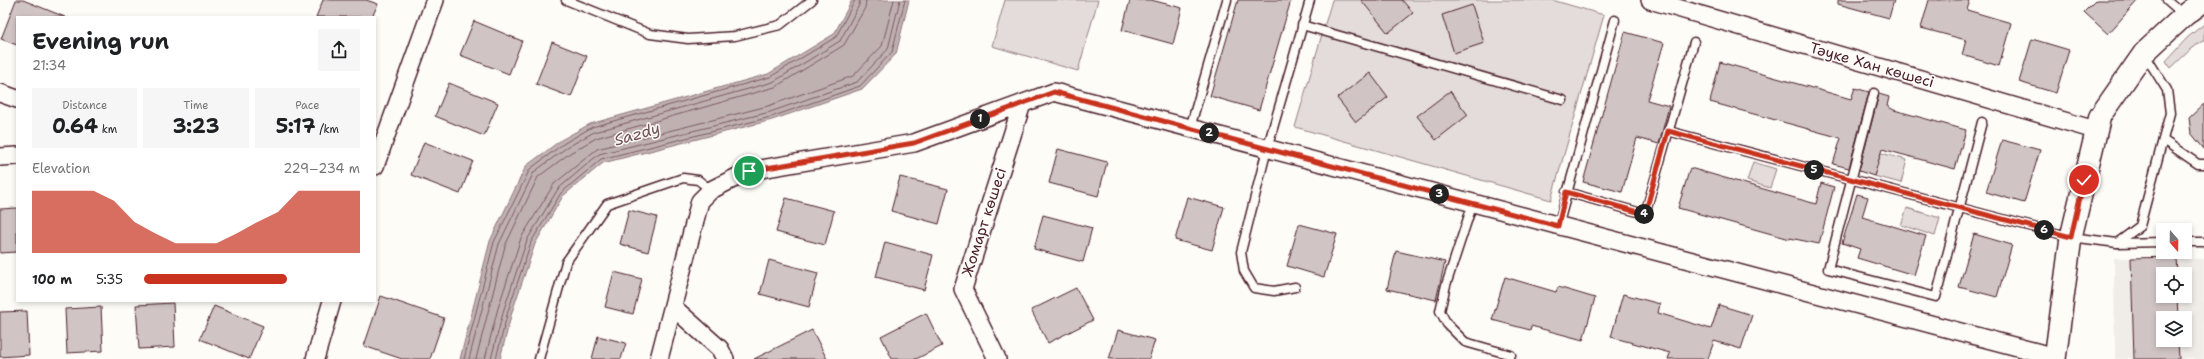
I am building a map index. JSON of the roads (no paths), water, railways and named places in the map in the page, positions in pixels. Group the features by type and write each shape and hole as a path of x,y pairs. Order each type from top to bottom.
{"street":[{"path":"376,163 435,0"},
{"name":"Тәуке Хан көшесі","path":"1650,0 2095,130"},
{"path":"659,359 672,307 705,196 749,171 914,143 1054,92 2055,358 2071,237 2095,130 2100,116 2144,53 2204,1"},
{"path":"0,93 16,99"},
{"name":"Жомарт көшесі","path":"998,359 963,289 1022,104"},
{"path":"0,156 16,156"},
{"path":"315,359 332,302"},
{"path":"672,307 720,349 725,359"}],"lane":[{"path":"566,0 650,34 688,39 735,36 780,25 812,0"},
{"path":"1190,128 1227,0"},
{"path":"1295,287 1274,292 1254,288 1244,272 1241,252 1267,149 1310,0"},
{"path":"2167,0 2185,16"},
{"path":"1558,226 1566,192 1615,20"},
{"path":"1302,25 1563,100"},
{"path":"1566,192 1645,214 1694,42"},
{"path":"2117,243 2140,226 2170,113 2167,90 2144,53"},
{"path":"1874,93 1828,269 1936,297 1982,122"},
{"path":"1668,131 2071,237 2117,243 2156,242"},
{"path":"2163,140 2198,164 2204,164"},
{"path":"539,359 566,262 608,204 683,178 698,180 705,196"},
{"path":"1473,203 1446,285 1440,311 1447,324 1466,342 1511,355"},
{"path":"2192,242 2204,242"}],"water":[{"name":"Sazdy","path":"852,0 909,0 896,54 862,89 772,120 603,163 563,196 535,244 512,312 500,359 460,359 490,241 526,166 561,140 590,124 768,74 834,34"}]}
